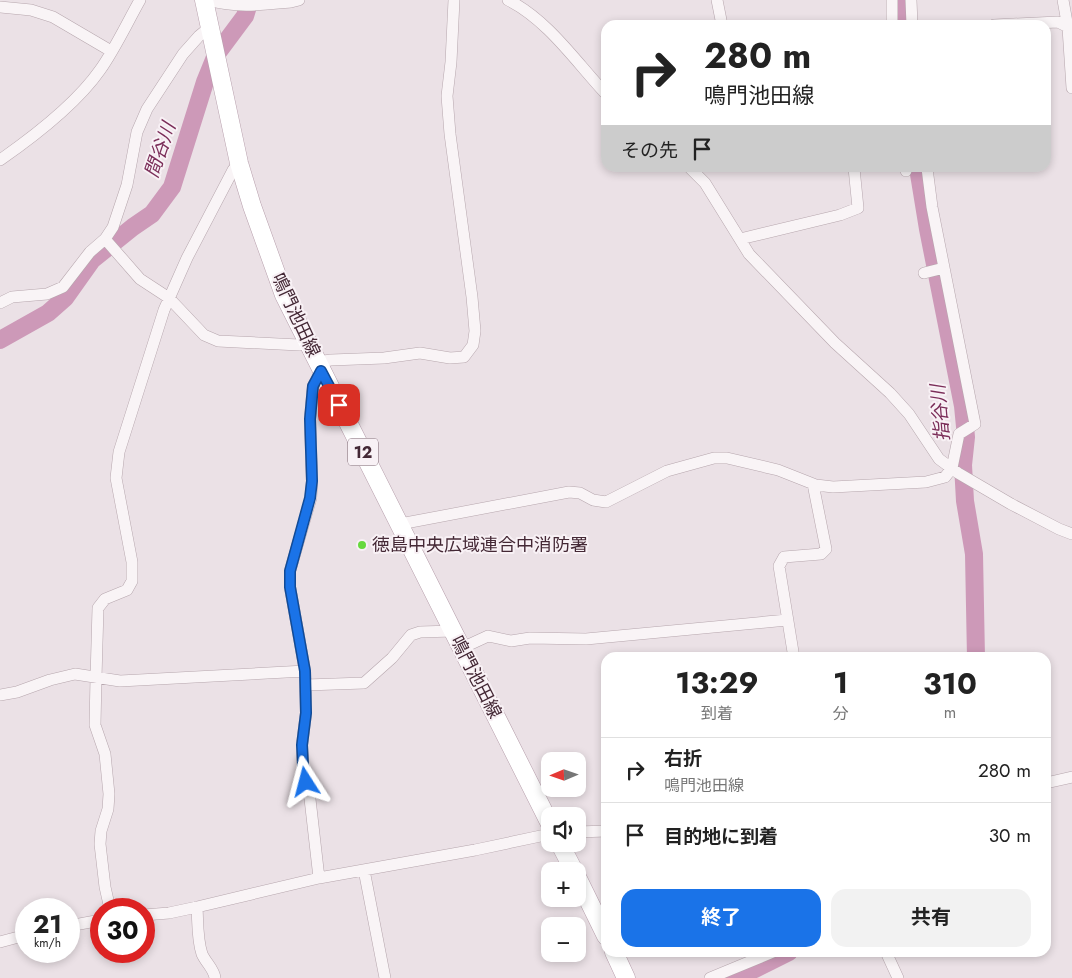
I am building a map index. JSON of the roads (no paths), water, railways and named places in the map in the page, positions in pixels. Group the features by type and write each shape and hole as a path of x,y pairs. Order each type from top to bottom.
{"main road":[{"name":"鳴門池田線","path":"205,0 239,163 252,206 284,295 542,807"},
{"path":"586,895 601,926"},
{"path":"616,957 626,978"}],"street":[{"path":"0,160 28,141 80,94 100,70 140,0"},
{"path":"205,0 228,5 249,6 299,0"},
{"path":"319,878 310,799 303,765 302,745 306,713 305,671 290,587 290,571 310,498 312,481 310,419 313,386 319,366 331,360 384,358 420,353 450,358 464,356 474,345 475,332 472,297 450,134 447,96 451,62 454,0"},
{"path":"508,0 522,7 539,21 601,89"},
{"path":"717,0 721,20"},
{"path":"892,0 892,20"},
{"path":"912,0 912,20"},
{"path":"1063,0 1070,28 1072,88"},
{"path":"0,7 31,10 53,17 111,51"},
{"path":"1051,22 1058,22 1070,28"},
{"path":"109,243 127,185 137,132 148,109 183,54 210,27"},
{"path":"108,898 100,844 101,831 108,809 109,794 104,754 95,725 96,678 98,608 105,599 126,590 132,581 132,562 116,478 119,452 168,298 232,170 239,163"},
{"path":"694,172 706,183 749,254 835,343 890,393 909,414 939,459 969,480 1011,504 1072,534"},
{"path":"740,239 858,208 854,172"},
{"path":"927,172 942,269 975,424 959,434 955,470"},
{"path":"109,243 140,279 168,298 204,335 218,341 299,345 307,342"},
{"path":"0,303 12,296 48,294 62,288 90,252 109,243"},
{"path":"925,272 942,269"},
{"path":"400,524 569,492 580,493 593,500 606,502 667,472 714,458 727,458 778,470 816,484 833,487 926,482 944,477 955,470"},
{"path":"793,652 779,566 784,556 821,554 826,549 814,489 816,484"},
{"path":"462,648 488,636 510,641 530,638 586,639 787,620"},
{"path":"306,685 364,683 392,658 411,634 454,631"},
{"path":"0,695 17,692 50,680 75,674 120,682 305,671"},
{"path":"1051,782 1072,777"},
{"path":"586,832 601,831"},
{"path":"155,914 197,907 319,878 475,850 541,836"},
{"path":"364,870 385,978"},
{"path":"197,907 198,934 202,954 216,978"},
{"path":"0,942 15,939"},
{"path":"710,978 761,957"},
{"path":"888,957 898,978"}],"waterway":[{"name":"間谷川","path":"0,340 48,313 65,298 92,260 152,214 172,187 205,82 216,55 245,16 250,0"},
{"name":"指谷川","path":"902,0 902,20"},
{"name":"指谷川","path":"919,172 963,406 966,437 963,465 965,501 974,554 976,652"},
{"name":"指谷川","path":"730,978 755,969 779,957"}],"place":[{"name":"徳島中央広域連合中消防署","path":"362,545"}]}
